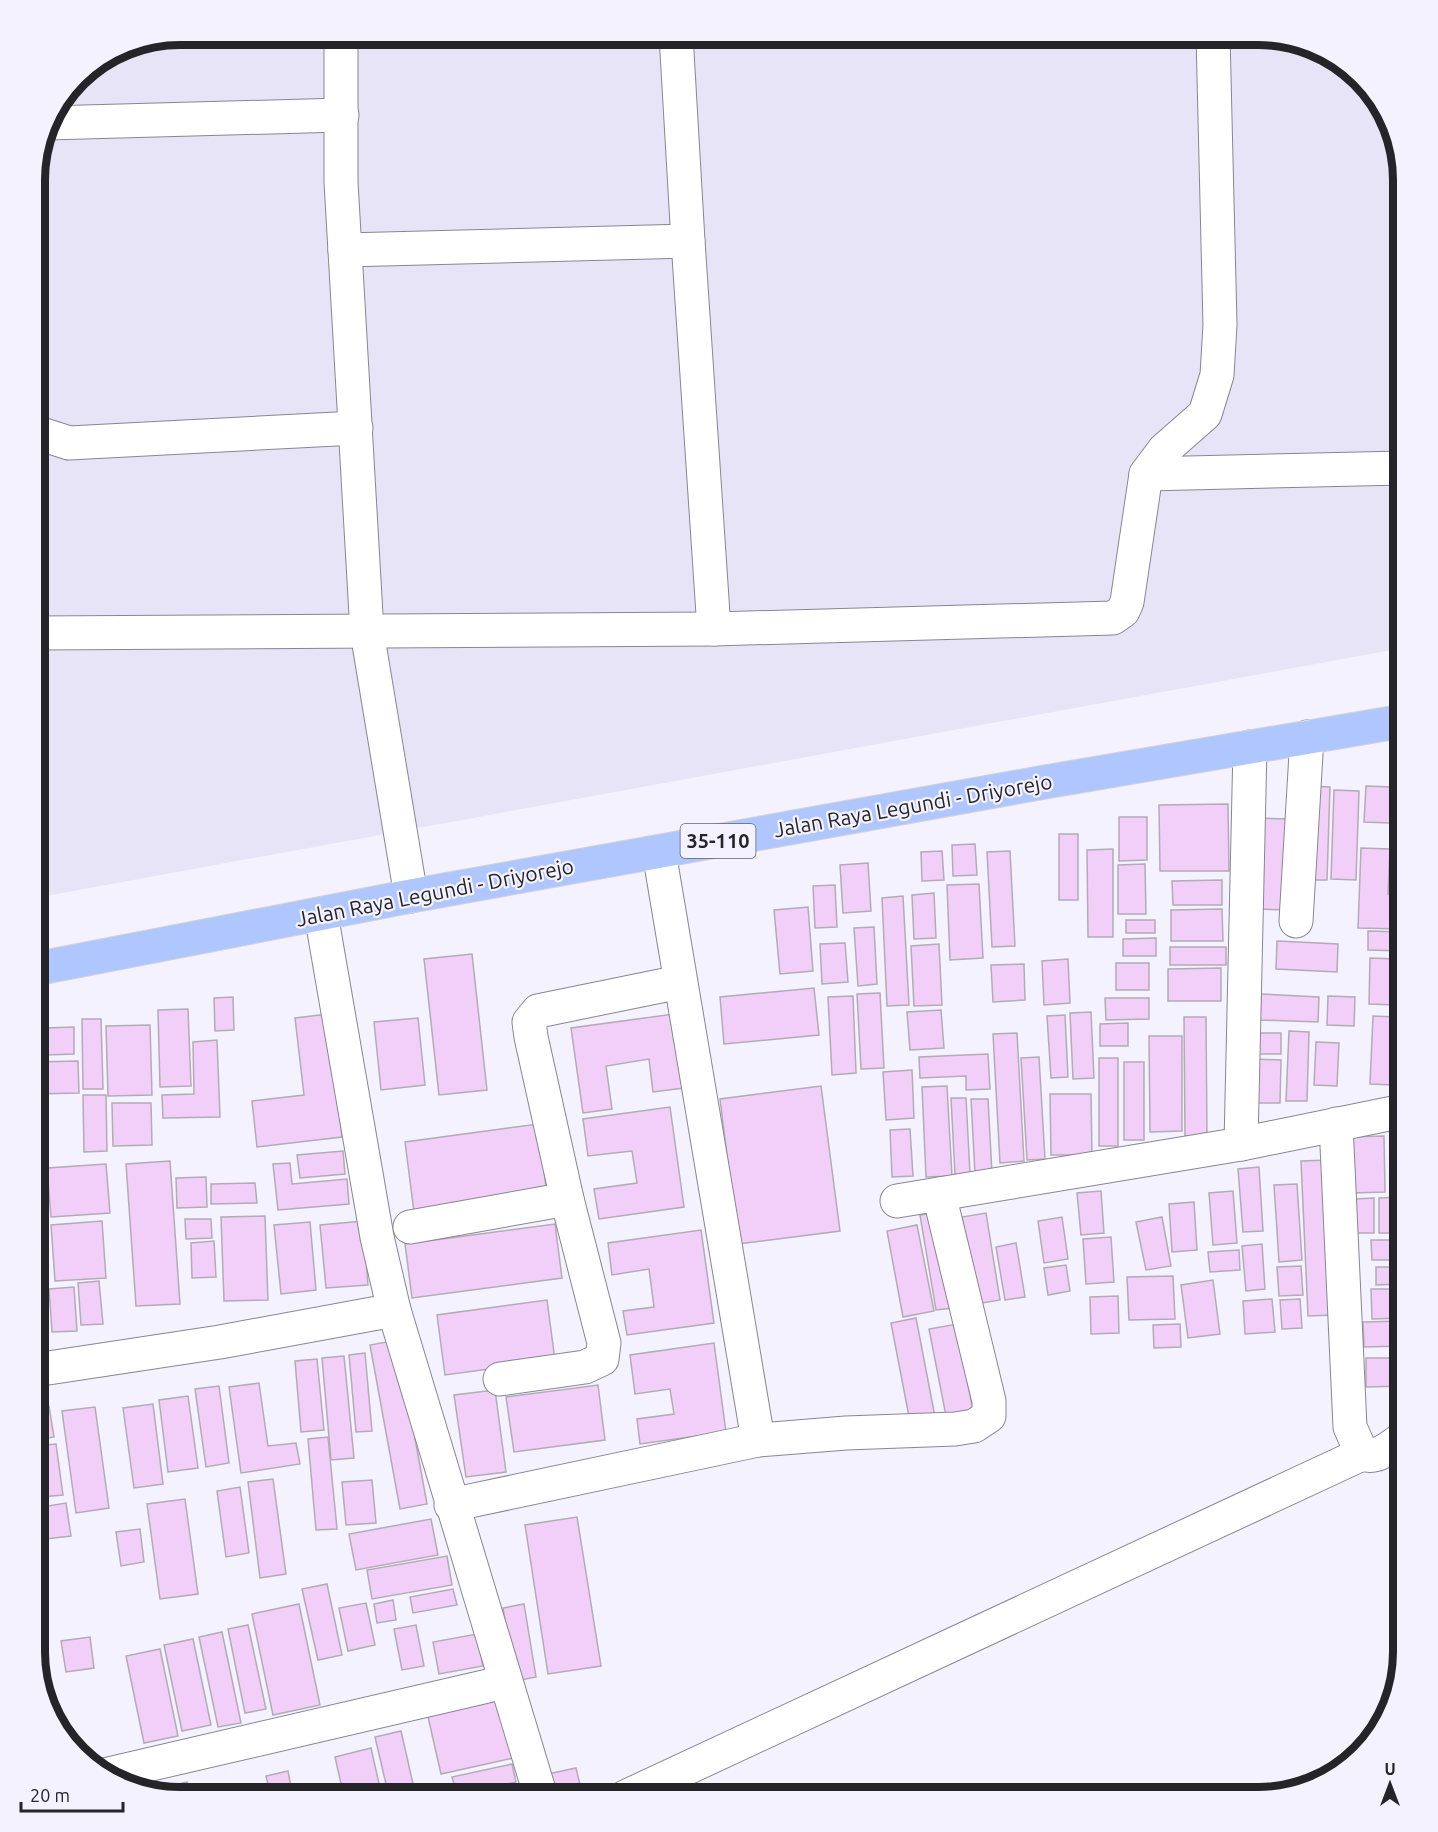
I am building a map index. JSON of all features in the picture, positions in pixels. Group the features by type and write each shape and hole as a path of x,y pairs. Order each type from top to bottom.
{"main road":[{"name":"Jalan Raya Legundi - Driyorejo","path":"45,967 411,897 1045,782 1393,723"}],"street":[{"path":"341,45 341,182 367,632 411,897"},
{"path":"677,45 714,629"},
{"path":"45,633 714,629 1113,618 1123,611 1127,602 1146,474 1164,450 1205,414 1217,375 1220,325 1213,45"},
{"path":"58,123 342,115"},
{"path":"345,250 688,241"},
{"path":"45,435 69,443 356,428"},
{"path":"1146,474 1393,468"},
{"path":"1296,921 1307,737"},
{"path":"1241,1144 1250,747"},
{"path":"659,852 758,1440"},
{"path":"321,914 377,1237 394,1310 538,1787"},
{"path":"500,1379 585,1367 602,1359 604,1343 567,1199 529,1023 538,1011 680,982"},
{"path":"897,1201 1241,1144 1393,1112"},
{"path":"1336,1124 1350,1427 1362,1454"},
{"path":"451,1505 758,1440 846,1433 956,1429 974,1426 989,1416 989,1401 939,1194"},
{"path":"410,1227 567,1199"},
{"path":"45,1368 220,1342 394,1310"},
{"path":"646,1787 1362,1454 1368,1456 1379,1454 1393,1445"},
{"path":"118,1772 505,1682"}],"shaded area":[{"path":"1267,45 1310,55 1347,78 1360,91 1379,120 1386,136 1393,171 1393,650 45,896 45,171 55,128 78,91 91,78 128,55 162,46"}],"building":[{"path":"1308,786 1330,787 1327,880 1304,880"},
{"path":"1366,786 1392,787 1390,823 1364,822"},
{"path":"1334,790 1359,791 1356,880 1331,879"},
{"path":"1228,804 1229,871 1160,871 1159,805"},
{"path":"1119,817 1147,817 1147,860 1119,861"},
{"path":"1254,818 1294,819 1291,910 1251,909"},
{"path":"1059,834 1078,834 1078,900 1059,900"},
{"path":"975,844 977,875 953,876 952,845"},
{"path":"1361,848 1390,849 1388,894 1393,894 1393,929 1358,928"},
{"path":"1113,849 1113,937 1088,937 1087,850"},
{"path":"942,851 944,880 922,881 921,852"},
{"path":"1010,851 1015,946 992,947 987,852"},
{"path":"868,863 871,911 843,913 840,865"},
{"path":"1145,864 1146,914 1118,914 1118,865"},
{"path":"1222,880 1222,905 1173,905 1172,881"},
{"path":"979,884 983,958 950,960 947,885"},
{"path":"835,885 837,927 815,928 813,886"},
{"path":"934,893 936,938 914,939 912,895"},
{"path":"903,896 909,1005 887,1006 882,898"},
{"path":"808,907 813,971 780,974 774,910"},
{"path":"1222,909 1223,941 1171,941 1171,910"},
{"path":"1126,920 1155,920 1155,933 1126,933"},
{"path":"874,927 877,984 858,986 854,928"},
{"path":"1368,931 1393,932 1393,951 1368,950"},
{"path":"1156,938 1156,956 1123,956 1123,939"},
{"path":"1277,941 1338,944 1337,972 1276,969"},
{"path":"845,943 848,982 822,984 820,944"},
{"path":"939,944 942,1005 914,1006 911,946"},
{"path":"1170,947 1226,947 1226,965 1170,965"},
{"path":"472,954 487,1090 439,1095 424,959"},
{"path":"1370,958 1393,959 1393,1005 1369,1004"},
{"path":"1068,959 1070,1003 1044,1005 1042,961"},
{"path":"1116,963 1149,963 1149,990 1116,990"},
{"path":"1024,964 1025,1000 993,1002 991,965"},
{"path":"1221,968 1221,1001 1168,1001 1168,969"},
{"path":"814,988 819,1035 724,1044 720,997"},
{"path":"880,993 884,1068 861,1069 857,994"},
{"path":"1261,994 1319,997 1318,1022 1260,1020"},
{"path":"853,996 856,1073 832,1075 828,997"},
{"path":"1328,996 1355,997 1354,1026 1327,1025"},
{"path":"233,997 234,1030 215,1031 214,998"},
{"path":"1105,998 1149,998 1149,1019 1106,1020"},
{"path":"188,1009 191,1086 160,1087 158,1010"},
{"path":"941,1010 944,1048 910,1050 907,1012"},
{"path":"1091,1012 1094,1078 1073,1079 1070,1013"},
{"path":"328,1014 342,1137 257,1147 252,1101 304,1095 295,1018"},
{"path":"674,1014 684,1088 653,1092 649,1059 606,1066 612,1109 583,1113 571,1028"},
{"path":"1065,1015 1068,1077 1051,1078 1047,1016"},
{"path":"1373,1016 1393,1017 1393,1085 1370,1084"},
{"path":"1184,1017 1206,1017 1207,1136 1185,1136"},
{"path":"418,1018 425,1085 381,1090 374,1022"},
{"path":"82,1019 101,1019 103,1089 83,1089"},
{"path":"1128,1023 1128,1046 1100,1046 1100,1024"},
{"path":"150,1025 152,1095 108,1096 106,1026"},
{"path":"74,1027 74,1054 45,1055 45,1028"},
{"path":"1289,1031 1309,1032 1307,1101 1286,1101"},
{"path":"1017,1033 1024,1161 1000,1163 993,1034"},
{"path":"1256,1033 1281,1033 1281,1054 1255,1054"},
{"path":"1149,1036 1182,1036 1182,1131 1150,1132"},
{"path":"217,1040 220,1117 163,1118 162,1095 194,1094 193,1042"},
{"path":"1316,1042 1339,1043 1337,1086 1314,1085"},
{"path":"988,1054 990,1089 966,1090 966,1076 920,1078 919,1057"},
{"path":"1039,1057 1045,1159 1027,1160 1021,1058"},
{"path":"1099,1058 1118,1058 1118,1146 1099,1146"},
{"path":"1253,1059 1281,1060 1280,1103 1252,1103"},
{"path":"78,1061 79,1093 45,1094 45,1062"},
{"path":"1124,1062 1144,1062 1144,1140 1124,1140"},
{"path":"912,1070 914,1118 886,1120 883,1072"},
{"path":"821,1086 840,1231 738,1244 720,1099"},
{"path":"947,1086 952,1176 926,1177 922,1087"},
{"path":"1050,1094 1091,1094 1092,1155 1051,1155"},
{"path":"83,1095 106,1095 107,1151 84,1152"},
{"path":"951,1098 966,1098 970,1174 955,1175"},
{"path":"971,1099 988,1099 992,1174 975,1174"},
{"path":"112,1103 151,1103 152,1145 113,1146"},
{"path":"670,1107 684,1207 599,1219 594,1189 637,1183 632,1151 588,1156 583,1119"},
{"path":"538,1124 547,1195 414,1212 405,1142"},
{"path":"910,1129 913,1176 892,1177 890,1130"},
{"path":"1384,1136 1385,1192 1351,1193 1350,1137"},
{"path":"343,1151 345,1174 300,1178 297,1155"},
{"path":"1329,1160 1336,1315 1308,1316 1301,1161"},
{"path":"170,1161 180,1304 136,1306 126,1164"},
{"path":"290,1163 292,1184 347,1179 349,1204 278,1210 273,1164"},
{"path":"106,1164 110,1213 51,1217 47,1168"},
{"path":"1259,1167 1263,1231 1243,1232 1238,1169"},
{"path":"206,1177 207,1207 177,1208 176,1178"},
{"path":"255,1183 257,1203 211,1204 211,1184"},
{"path":"1297,1184 1302,1260 1279,1262 1274,1185"},
{"path":"1101,1191 1104,1233 1081,1235 1077,1193"},
{"path":"1233,1191 1237,1243 1213,1245 1209,1193"},
{"path":"1393,1197 1393,1233 1379,1233 1379,1198"},
{"path":"1374,1198 1374,1233 1354,1233 1354,1199"},
{"path":"1194,1202 1197,1250 1172,1252 1169,1204"},
{"path":"938,1212 953,1308 936,1310 920,1215"},
{"path":"986,1213 1000,1300 976,1304 962,1217"},
{"path":"265,1216 268,1300 224,1301 221,1217"},
{"path":"1062,1217 1068,1259 1044,1263 1038,1221"},
{"path":"1162,1217 1171,1266 1146,1270 1136,1222"},
{"path":"185,1219 211,1219 212,1238 186,1239"},
{"path":"102,1221 106,1278 55,1281 51,1225"},
{"path":"363,1221 368,1285 326,1288 320,1225"},
{"path":"310,1222 316,1290 281,1294 274,1225"},
{"path":"555,1224 562,1278 412,1298 405,1244"},
{"path":"917,1225 934,1311 903,1317 887,1231"},
{"path":"701,1230 714,1323 627,1335 623,1311 654,1307 649,1269 612,1275 608,1243"},
{"path":"1111,1237 1114,1282 1086,1284 1083,1239"},
{"path":"1371,1240 1393,1240 1393,1260 1372,1260"},
{"path":"214,1241 216,1277 192,1278 191,1243"},
{"path":"1016,1243 1025,1297 1005,1300 996,1247"},
{"path":"1262,1244 1265,1289 1246,1291 1242,1246"},
{"path":"1239,1250 1240,1270 1210,1272 1208,1252"},
{"path":"1066,1265 1070,1291 1048,1295 1044,1268"},
{"path":"1301,1266 1303,1295 1279,1296 1277,1267"},
{"path":"1376,1267 1393,1267 1393,1284 1376,1285"},
{"path":"1173,1276 1175,1319 1129,1320 1127,1277"},
{"path":"1213,1280 1220,1334 1188,1338 1181,1285"},
{"path":"99,1281 103,1324 81,1325 78,1283"},
{"path":"74,1287 77,1331 52,1332 49,1289"},
{"path":"1371,1289 1393,1289 1393,1318 1372,1319"},
{"path":"1118,1296 1119,1333 1091,1334 1090,1297"},
{"path":"1272,1299 1275,1332 1245,1334 1243,1301"},
{"path":"1300,1299 1302,1328 1282,1329 1280,1300"},
{"path":"547,1300 555,1360 445,1375 437,1315"},
{"path":"916,1318 936,1422 911,1427 891,1323"},
{"path":"1393,1321 1393,1346 1364,1347 1363,1322"},
{"path":"957,1324 974,1416 947,1421 929,1329"},
{"path":"1180,1324 1181,1347 1154,1348 1153,1325"},
{"path":"397,1340 427,1504 400,1509 370,1345"},
{"path":"714,1343 726,1432 640,1444 637,1419 674,1414 670,1389 635,1394 630,1355"},
{"path":"365,1353 372,1431 356,1432 349,1355"},
{"path":"344,1356 354,1458 331,1460 322,1358"},
{"path":"1366,1358 1393,1358 1393,1386 1366,1387"},
{"path":"317,1359 324,1430 301,1432 295,1361"},
{"path":"259,1383 268,1446 296,1443 300,1464 241,1473 229,1387"},
{"path":"598,1385 605,1440 514,1452 506,1397"},
{"path":"219,1386 229,1463 206,1467 195,1389"},
{"path":"495,1390 506,1472 466,1477 454,1395"},
{"path":"188,1396 198,1468 168,1472 159,1400"},
{"path":"153,1404 163,1484 134,1488 123,1408"},
{"path":"49,1406 54,1437 45,1438 45,1407"},
{"path":"95,1407 109,1508 76,1513 62,1411"},
{"path":"328,1437 337,1529 316,1530 308,1439"},
{"path":"56,1444 63,1495 45,1497 45,1445"},
{"path":"273,1479 286,1574 260,1578 248,1482"},
{"path":"372,1480 376,1523 346,1525 342,1482"},
{"path":"240,1487 249,1553 226,1557 217,1491"},
{"path":"185,1499 198,1594 160,1599 147,1504"},
{"path":"66,1503 71,1536 46,1539 45,1506"},
{"path":"577,1517 601,1666 548,1674 525,1525"},
{"path":"431,1519 438,1555 356,1570 349,1534"},
{"path":"140,1529 144,1562 121,1566 116,1532"},
{"path":"447,1556 452,1585 372,1599 367,1570"},
{"path":"327,1584 342,1655 318,1660 302,1589"},
{"path":"453,1589 457,1605 413,1613 410,1597"},
{"path":"393,1600 396,1620 377,1623 374,1604"},
{"path":"366,1603 375,1645 348,1651 339,1608"},
{"path":"299,1604 320,1705 273,1715 252,1614"},
{"path":"524,1604 536,1677 515,1681 503,1608"},
{"path":"248,1625 266,1709 245,1713 228,1629"},
{"path":"416,1625 424,1666 402,1670 394,1629"},
{"path":"222,1632 241,1723 218,1727 199,1637"},
{"path":"477,1634 483,1666 439,1674 433,1642"},
{"path":"90,1637 94,1668 66,1672 61,1641"},
{"path":"193,1639 211,1725 182,1731 164,1645"},
{"path":"160,1649 178,1736 144,1743 126,1656"},
{"path":"498,1692 513,1758 441,1774 426,1708"},
{"path":"401,1731 414,1787 387,1787 375,1737"},
{"path":"371,1748 380,1787 342,1787 335,1757"},
{"path":"512,1764 516,1782 493,1787 455,1787 452,1777"},
{"path":"576,1768 581,1787 546,1787 543,1775"},
{"path":"288,1771 291,1787 269,1787 266,1776"},
{"path":"187,1782 188,1787 180,1787 169,1786"}]}
